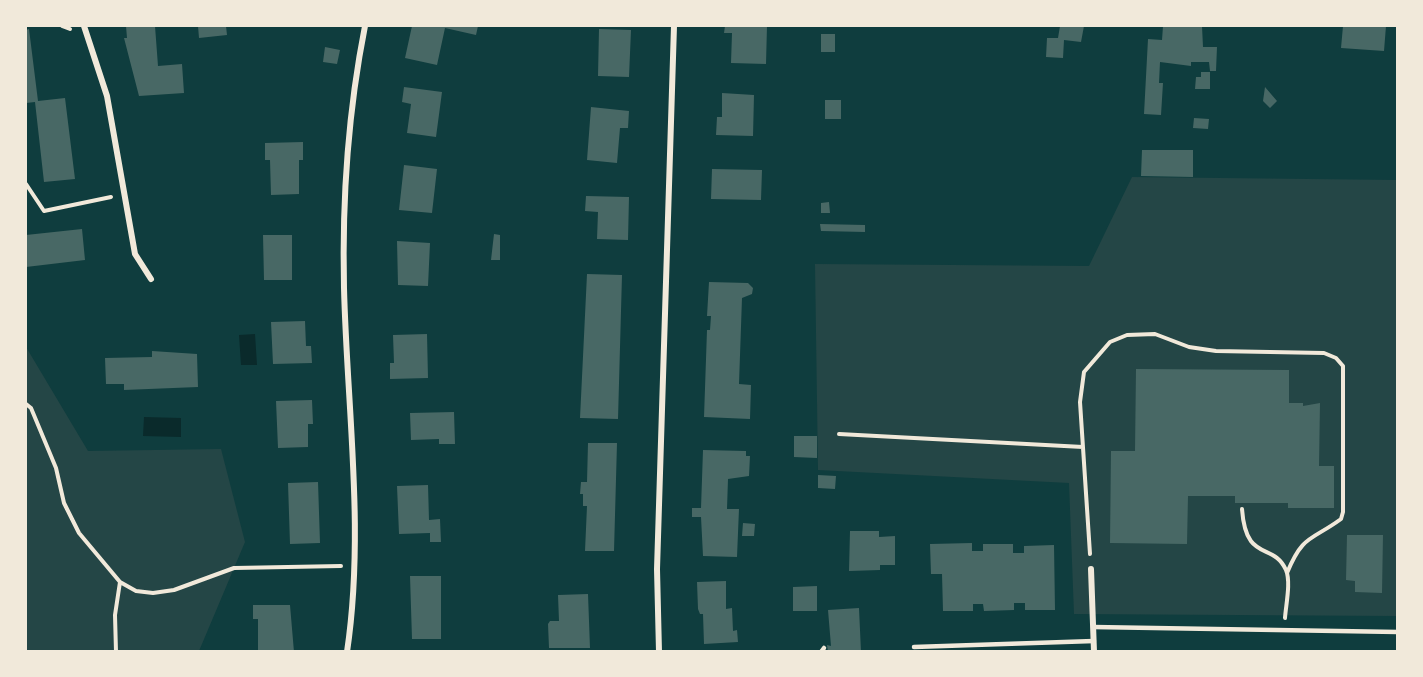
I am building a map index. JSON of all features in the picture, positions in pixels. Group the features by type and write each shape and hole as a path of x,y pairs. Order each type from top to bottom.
{"street":[{"path":"84,26 107,96 135,254 151,279"},
{"path":"347,651 356,566 344,286 350,124 365,26"},
{"path":"659,651 657,569 674,26"},
{"path":"1091,569 1094,651"}],"lane":[{"path":"1093,627 1398,632"},
{"path":"914,646 1094,641"}],"path":[{"path":"26,184 44,211 125,194"},
{"path":"1091,569 1087,477 1080,402 1084,372 1110,342 1127,335 1155,334 1189,346 1216,351 1324,353 1336,358 1343,366 1343,513 1341,519 1300,545 1287,573 1285,630"},
{"path":"26,404 35,418 56,468 64,503 79,533 120,582 136,591 153,593 174,590 234,568 356,566"},
{"path":"838,434 1083,447"},
{"path":"1242,509 1246,537 1255,547 1282,564 1287,573"},
{"path":"116,651 115,615 120,582"}],"shaded area":[{"path":"1132,177 1397,180 1397,616 1074,614 1069,483 818,470 815,264 1089,266"},
{"path":"255,334 257,365 241,365 239,335"},
{"path":"26,347 88,451 221,449 245,542 199,651 26,651"},
{"path":"144,417 181,418 181,437 143,436"}],"building":[{"path":"126,26 155,26 158,66 182,64 184,93 139,96 124,38 127,38"},
{"path":"198,26 226,26 227,35 199,38"},
{"path":"412,26 478,26 476,35 445,28 437,65 405,58"},
{"path":"725,26 767,26 766,64 731,63 732,33 724,33"},
{"path":"1060,26 1084,26 1081,42 1064,40 1063,58 1046,57 1047,38 1058,38"},
{"path":"1163,26 1202,26 1203,47 1217,47 1216,71 1210,71 1209,62 1191,62 1191,66 1160,62 1159,83 1163,83 1161,115 1144,114 1148,39 1162,40"},
{"path":"1343,26 1386,26 1384,51 1341,48"},
{"path":"29,29 38,101 65,98 75,179 44,182 35,102 26,103 26,30"},
{"path":"599,29 631,30 629,77 598,76"},
{"path":"821,34 835,34 835,52 821,52"},
{"path":"325,47 340,50 337,64 323,62"},
{"path":"1201,72 1210,72 1210,89 1195,89 1196,77 1201,77"},
{"path":"404,87 442,92 436,137 407,133 411,104 402,102"},
{"path":"1265,87 1277,101 1270,108 1263,101"},
{"path":"722,93 754,95 753,136 716,135 717,117 722,117"},
{"path":"825,100 841,100 841,119 825,119"},
{"path":"591,107 629,111 628,128 620,128 617,163 587,160"},
{"path":"1194,118 1209,119 1208,129 1193,128"},
{"path":"303,142 303,160 299,160 299,194 271,195 270,160 265,160 265,143"},
{"path":"1142,150 1193,150 1193,177 1141,176"},
{"path":"404,165 437,169 432,213 399,210"},
{"path":"712,169 762,170 761,200 711,199"},
{"path":"586,196 629,197 628,240 597,239 598,212 585,211"},
{"path":"829,202 830,213 821,213 821,203"},
{"path":"820,224 865,225 865,232 821,231"},
{"path":"82,229 85,260 26,267 26,235"},
{"path":"494,234 500,235 500,260 491,260"},
{"path":"263,235 292,235 292,280 264,280"},
{"path":"397,241 430,243 428,286 398,285"},
{"path":"587,274 622,275 618,419 580,418"},
{"path":"709,282 748,283 753,288 752,294 742,298 739,384 751,385 750,419 704,417 707,330 710,330 711,316 707,316"},
{"path":"305,321 306,346 311,346 312,363 273,364 271,322"},
{"path":"427,334 428,378 390,379 390,363 394,363 393,335"},
{"path":"152,351 197,354 198,387 124,390 124,384 106,384 105,358 152,357"},
{"path":"1136,369 1289,370 1289,403 1303,403 1303,406 1320,403 1319,466 1334,466 1334,508 1288,508 1288,503 1235,503 1235,496 1188,496 1187,544 1110,543 1111,451 1135,451"},
{"path":"312,400 313,424 308,424 308,447 278,448 276,401"},
{"path":"454,412 455,444 439,444 439,439 411,440 410,413"},
{"path":"794,436 817,436 817,458 794,457"},
{"path":"588,443 617,443 614,551 585,551 587,506 583,506 583,494 580,494 581,482 587,482"},
{"path":"703,450 746,451 746,456 750,456 749,476 728,479 727,509 739,509 737,557 703,556 701,517 692,517 692,508 701,508"},
{"path":"818,475 836,476 835,489 818,488"},
{"path":"318,482 320,543 290,544 288,483"},
{"path":"428,485 429,520 440,519 441,542 430,542 430,533 399,534 397,486"},
{"path":"743,523 755,524 754,536 742,536"},
{"path":"850,531 879,531 879,537 895,536 895,565 880,565 880,570 849,571"},
{"path":"1347,535 1383,535 1382,593 1355,592 1355,581 1346,580"},
{"path":"972,543 972,551 983,551 983,544 1013,544 1013,553 1024,553 1024,546 1054,545 1055,610 1025,610 1025,603 1014,603 1014,610 984,611 983,604 973,604 973,611 943,611 942,574 931,574 930,544"},
{"path":"410,576 441,576 441,639 412,639"},
{"path":"726,581 726,609 732,608 733,631 737,630 738,642 704,644 703,614 700,614 698,609 697,582"},
{"path":"817,586 817,611 793,611 793,587"},
{"path":"588,594 590,648 549,648 548,624 550,621 559,621 558,595"},
{"path":"253,605 290,605 294,652 258,652 258,619 253,619"},
{"path":"859,608 861,652 828,652 827,645 831,646 828,610"}]}
